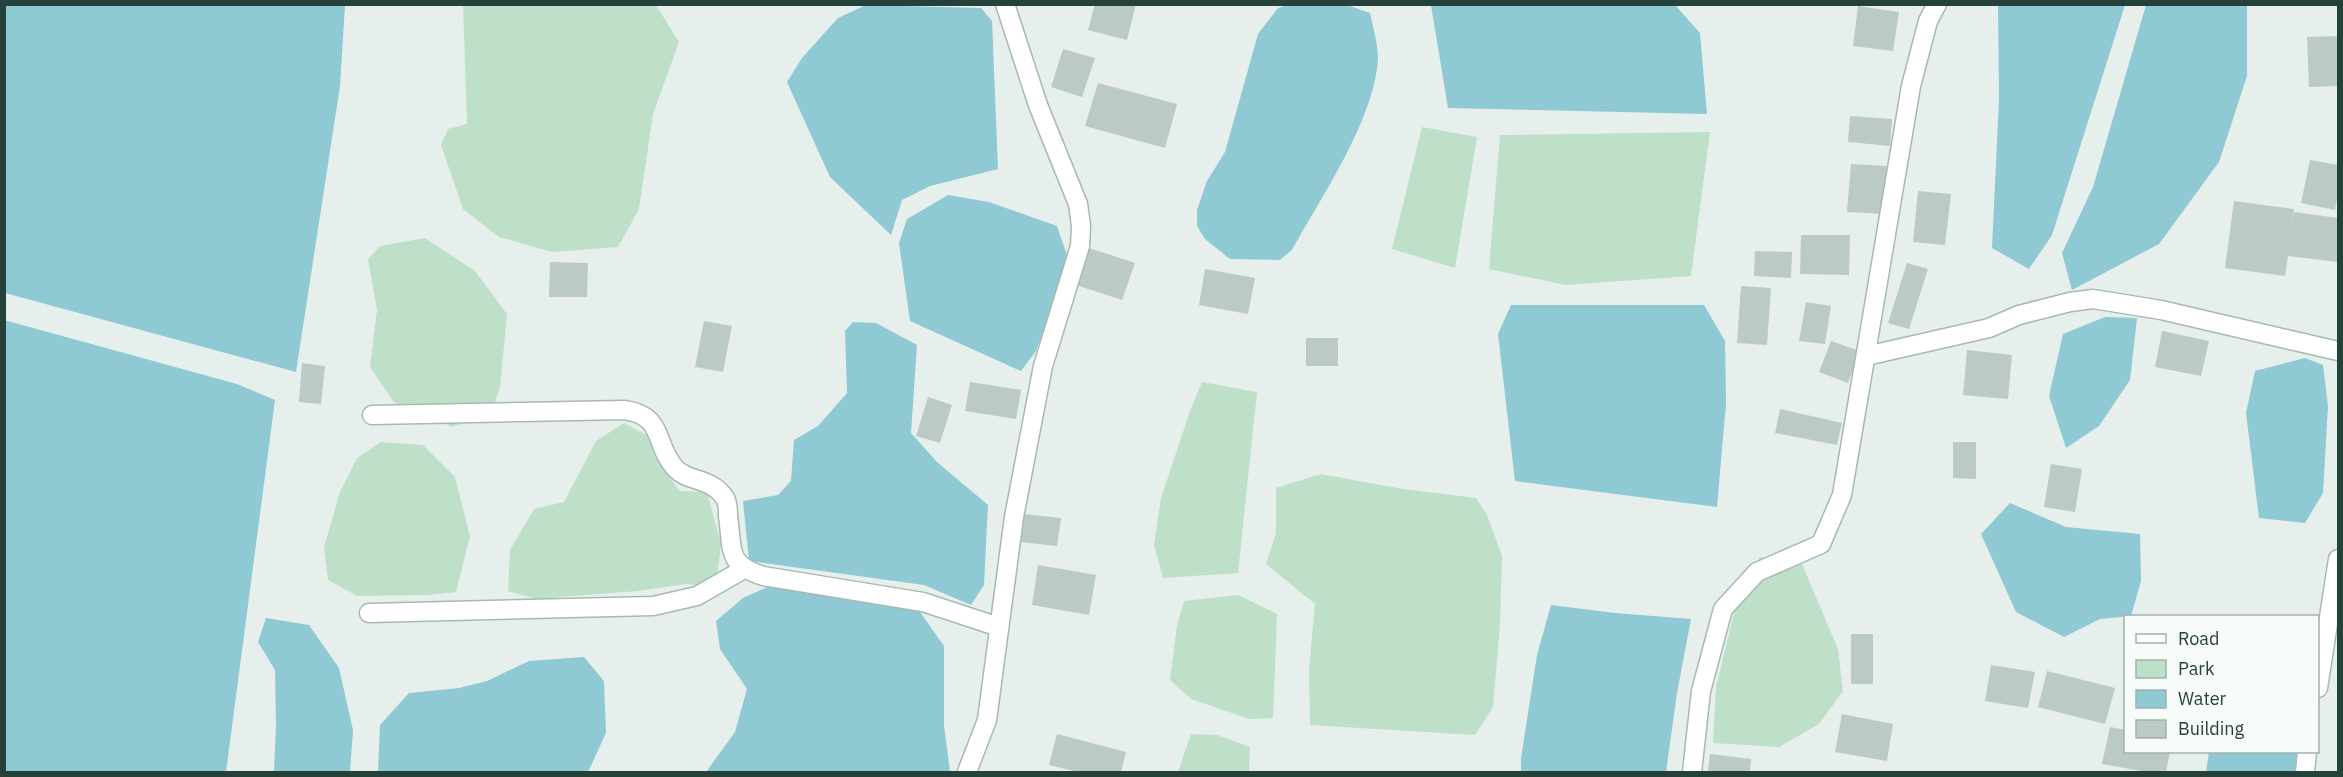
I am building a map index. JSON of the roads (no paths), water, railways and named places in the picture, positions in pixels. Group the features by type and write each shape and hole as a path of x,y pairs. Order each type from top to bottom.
{"street":[{"path":"967,772 987,720 1014,517 1043,366 1080,246 1081,226 1078,204 1038,105 1005,4"},
{"path":"1692,772 1701,691 1723,609 1757,572 1821,544 1842,495 1911,86 1928,21 1937,4"},
{"path":"1866,356 1989,328 2019,315 2070,302 2093,299 2162,310 2338,351"},
{"path":"372,415 624,410 639,412 649,420 661,438 668,459 677,470 716,487 726,501 733,557 744,569 764,576 923,602 999,627"},
{"path":"2319,682 2338,559"},
{"path":"369,613 653,606 697,596 744,569"},
{"path":"2306,772 2307,753"}],"water":[{"path":"1292,4 1347,5 1370,13 1378,53 1374,83 1367,107 1345,157 1292,250 1280,260 1230,259 1205,239 1197,226 1197,210 1207,181 1225,152 1258,34 1278,8"},
{"path":"4,5 345,5 340,86 296,372 5,293"},
{"path":"866,5 981,8 992,21 998,169 930,186 902,200 891,235 830,177 787,82 802,58 838,18"},
{"path":"1431,5 1675,5 1700,33 1707,114 1448,108"},
{"path":"1998,5 2125,5 2052,235 2029,269 1992,248 1999,99"},
{"path":"2146,5 2247,5 2247,76 2219,162 2159,244 2072,290 2062,253 2093,187"},
{"path":"948,195 989,202 1057,226 1069,261 1036,351 1021,371 910,321 899,243 907,219"},
{"path":"1511,305 1704,305 1725,341 1726,403 1717,507 1515,481 1498,334"},
{"path":"2105,317 2137,318 2130,380 2099,426 2066,448 2049,396 2063,334"},
{"path":"4,320 237,384 275,400 226,772 5,772"},
{"path":"853,322 876,323 917,345 911,433 937,462 988,505 984,585 971,605 924,585 749,561 743,501 778,495 791,481 794,440 818,426 847,393 845,331"},
{"path":"2305,358 2323,365 2328,406 2323,493 2305,523 2259,518 2246,413 2255,371"},
{"path":"2010,503 2066,527 2140,534 2141,581 2131,615 2100,619 2064,637 2016,612 1981,534"},
{"path":"772,585 882,599 920,612 944,646 944,725 950,772 706,772 735,732 747,689 720,649 716,621 743,598"},
{"path":"1551,605 1691,619 1677,693 1666,772 1521,772 1521,758 1537,655"},
{"path":"266,618 309,625 339,668 353,730 350,772 274,772 275,670 258,642"},
{"path":"584,657 604,681 606,733 588,772 378,772 380,725 409,693 459,688 487,681 529,661"},
{"path":"2209,753 2297,753 2295,772 2206,772"}]}
